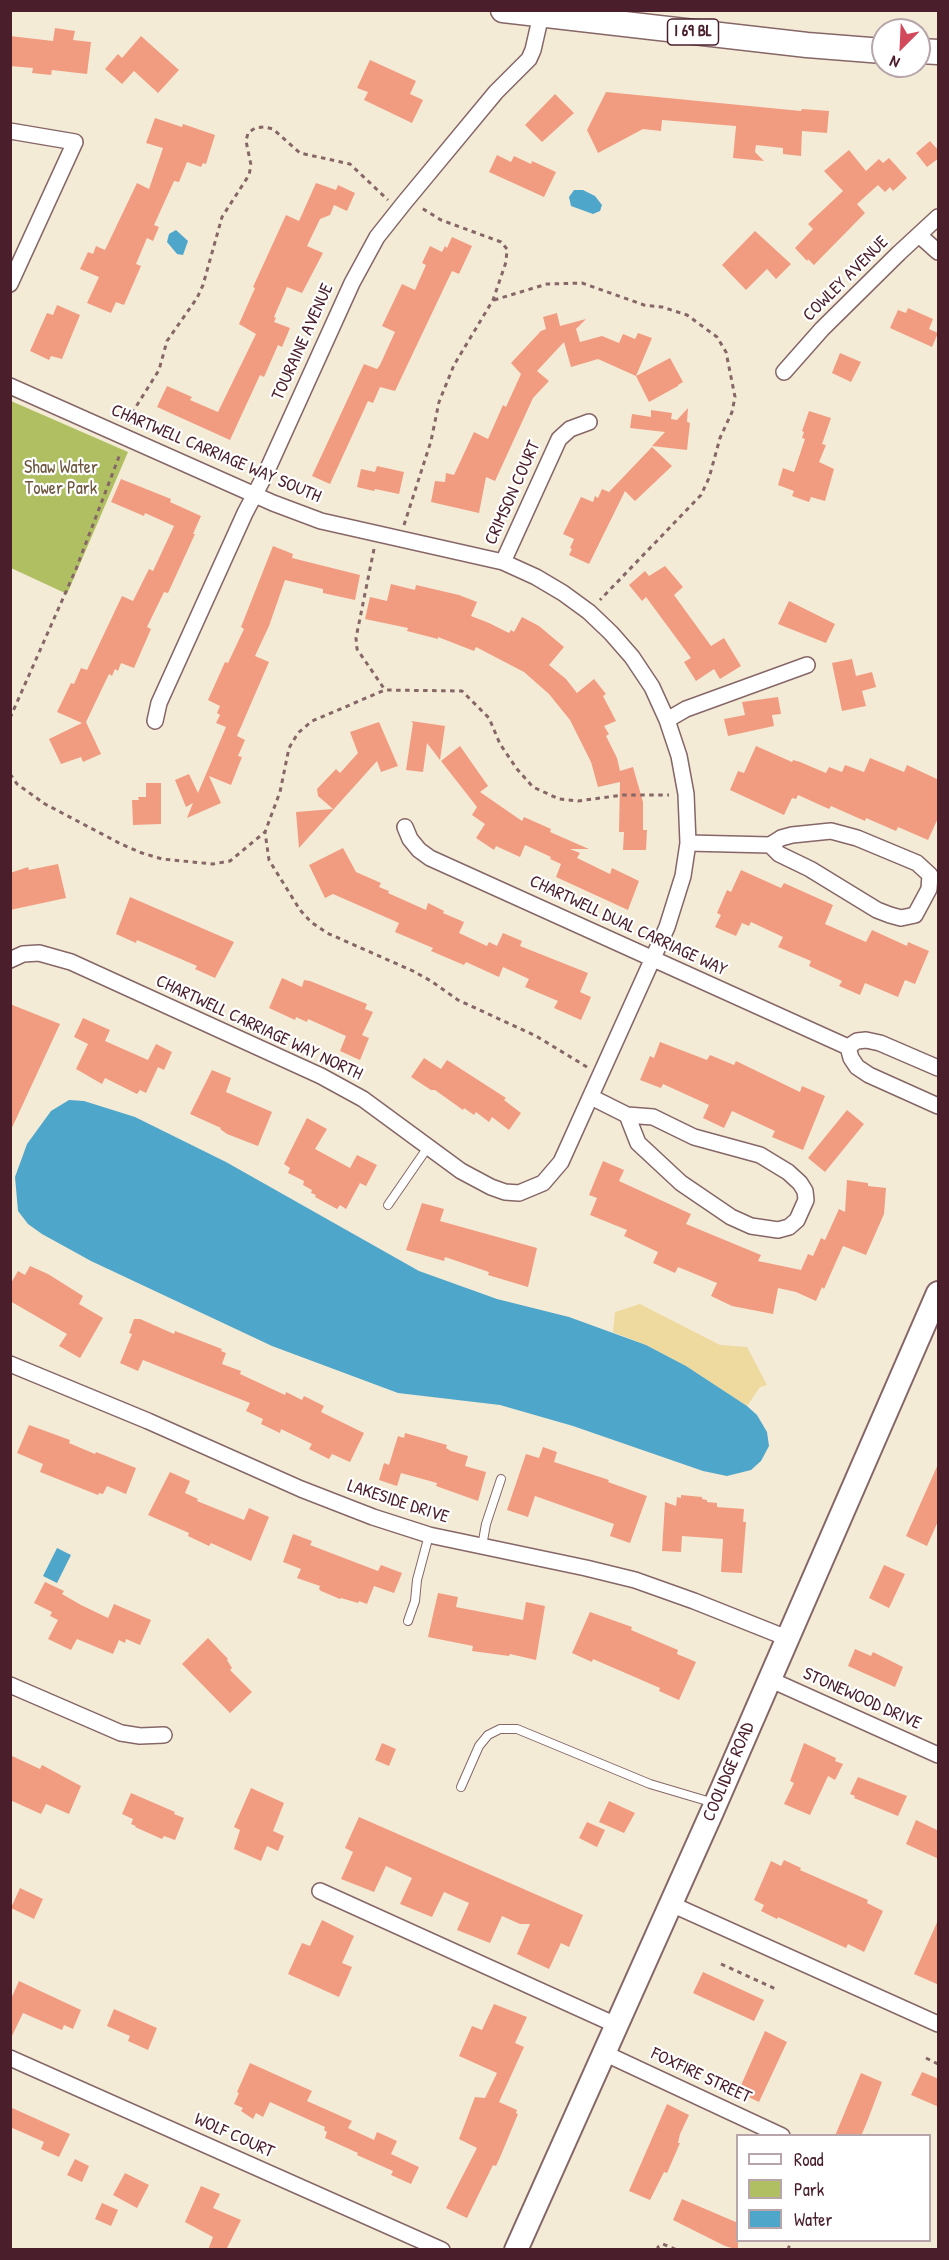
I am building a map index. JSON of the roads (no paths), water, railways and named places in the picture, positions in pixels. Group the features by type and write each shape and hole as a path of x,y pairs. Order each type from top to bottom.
{"main road":[{"name":"I 69 BL","path":"503,10 541,15 613,17 807,45 871,50"}],"street":[{"name":"TOURAINE AVENUE","path":"155,721 159,703 351,283 377,237 496,92 529,58 541,15"},
{"path":"10,131 75,142 10,284"},
{"name":"COWLEY AVENUE","path":"784,372 822,329 939,217"},
{"path":"919,235 939,252"},
{"name":"CHARTWELL CARRIAGE WAY SOUTH","path":"10,386 254,494 321,521 503,562 536,577 589,612 632,657 652,687 667,720 679,756 686,794 688,843 676,903 653,959"},
{"name":"CRIMSON COURT","path":"503,562 559,439 570,429 589,422"},
{"path":"667,720 686,709 807,665"},
{"name":"CHARTWELL DUAL CARRIAGE WAY","path":"405,827 418,850 430,858 848,1047"},
{"path":"688,843 770,845 781,837 831,831 857,838 917,863 930,875 930,889 915,915 901,918 890,915 877,910 810,869 779,854 770,845"},
{"name":"CHARTWELL CARRIAGE WAY NORTH","path":"10,960 23,954 39,953 71,962 321,1076 363,1099 461,1171 490,1187 505,1192 519,1193 543,1184 561,1162 653,959"},
{"path":"939,1068 880,1043 857,1041 848,1047 857,1067 869,1075 939,1106"},
{"path":"591,1097 627,1115 652,1117 694,1137 760,1155 788,1173 805,1191 806,1200 797,1220 789,1227 778,1230 751,1226 731,1217 681,1183 638,1143 627,1115"},
{"name":"COOLIDGE ROAD","path":"516,2250 939,1293"},
{"name":"LAKESIDE DRIVE","path":"10,1364 148,1421 301,1489 373,1517 429,1535 635,1580 787,1638"},
{"name":"STONEWOOD DRIVE","path":"770,1679 939,1755"},
{"path":"10,1686 121,1733 140,1736 164,1735"},
{"path":"320,1891 616,2025"},
{"path":"670,1904 939,2024"},
{"name":"FOXFIRE STREET","path":"603,2053 779,2134"},
{"name":"WOLF COURT","path":"10,2058 442,2250"}],"lane":[{"path":"387,1205 428,1147"},
{"path":"482,1546 486,1524 501,1479"},
{"path":"408,1621 415,1601 417,1580 429,1535"},
{"path":"461,1787 479,1746 488,1735 500,1729 517,1730 650,1784 715,1804"}],"water":[{"path":"574,190 583,190 595,196 602,205 600,211 593,214 571,206 569,197"},
{"path":"176,230 188,241 183,255 177,254 167,242 169,234"},
{"path":"69,1100 84,1101 135,1117 226,1162 419,1271 497,1299 569,1317 646,1345 686,1366 747,1406 757,1415 767,1432 769,1446 761,1461 751,1470 727,1476 703,1471 573,1426 500,1405 398,1393 272,1346 91,1261 42,1234 28,1224 18,1211 15,1177 27,1144 51,1111"},
{"path":"57,1548 71,1555 57,1583 43,1576"}],"park label":[{"name":"Shaw Water Tower Park","path":"61,478"}]}
